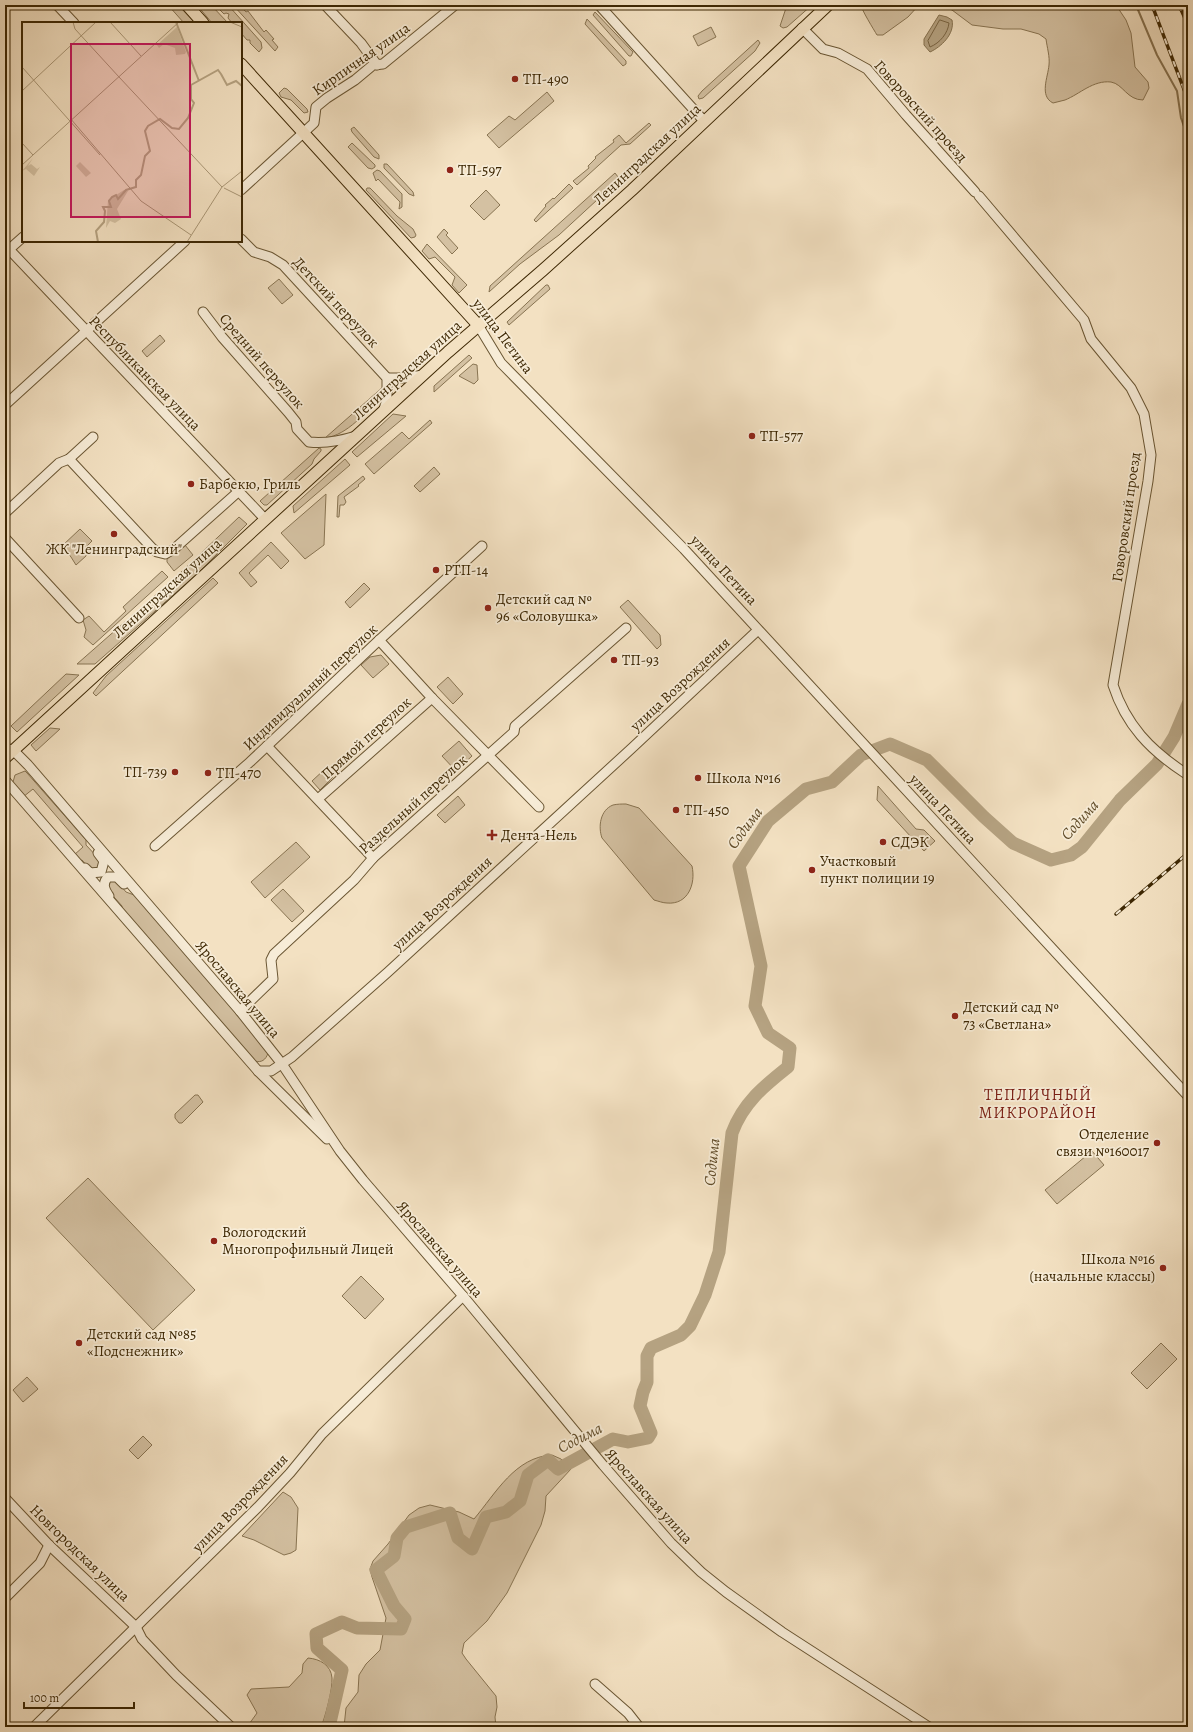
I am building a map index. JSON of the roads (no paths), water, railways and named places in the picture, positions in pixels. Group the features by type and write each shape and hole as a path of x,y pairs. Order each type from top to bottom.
{"main road":[{"path":"187,5 202,22"},
{"name":"Ленинградская улица","path":"8,752 478,325 538,275 632,190 828,5"},
{"name":"улица Петина","path":"242,65 478,325"}],"street":[{"path":"57,5 73,22"},
{"path":"325,5 361,43 377,65"},
{"name":"Кирпичная улица","path":"242,189 314,123 316,108 327,98 355,80 373,65 383,64 454,5"},
{"path":"599,5 704,121"},
{"name":"Говоровский проезд","path":"802,28 823,49 838,54 867,69 906,116 977,194 1084,320 1091,339 1131,388 1144,414 1151,455 1113,685 1119,703 1128,721 1156,752 1185,773"},
{"path":"6,249 22,238"},
{"name":"Детский переулок","path":"242,240 254,252 270,257 283,266 387,378"},
{"path":"5,405 185,242"},
{"name":"Республиканская улица","path":"6,249 265,519"},
{"name":"Средний переулок","path":"203,312 222,337 288,412 296,422 297,429 309,442 322,443 342,440 358,435"},
{"name":"улица Петина","path":"478,325 501,363 653,517 1186,1091"},
{"path":"382,412 387,400 387,378 405,378 423,375"},
{"path":"5,512 59,463 69,459 92,437"},
{"path":"69,459 152,548 157,552 165,554 174,550 239,491"},
{"path":"5,538 80,618"},
{"name":"Индивидуальный переулок","path":"155,846 267,746 379,640 482,546"},
{"name":"Раздельный переулок","path":"240,1011 274,979 271,960 274,954 354,880 373,858 514,732 515,726 626,628"},
{"name":"улица Возрождения","path":"258,1071 272,1071 282,1064 388,972 758,630"},
{"path":"379,640 487,756 492,758 539,807"},
{"name":"Прямой переулок","path":"318,799 432,698"},
{"path":"267,746 373,858"},
{"name":"Ярославская улица","path":"8,752 28,765 240,1011 282,1064 340,1151"},
{"name":"Ярославская улица","path":"5,780 258,1071 340,1151 574,1432 671,1543 701,1572 782,1632 929,1727"},
{"name":"Ярославская улица","path":"77,864 81,864 90,873 97,873 103,870 104,861 91,845 93,840"},
{"name":"Ярославская улица","path":"118,910 118,906 104,888 106,879 112,876 117,877 128,889 135,889"},
{"name":"улица Возрождения","path":"34,1727 258,1507 290,1473 328,1428 462,1296"},
{"name":"Новгородская улица","path":"5,1498 50,1545 136,1628 142,1639 176,1675 231,1727"},
{"path":"5,1598 40,1563 50,1545"},
{"path":"595,1684 628,1713 639,1727"}],"water":[{"path":"939,15 952,20 951,30 943,43 930,52 924,45 924,39"}],"waterway":[{"path":"1136,5 1157,55 1177,91 1181,118 1188,138"},
{"name":"Содима","path":"329,1727 342,1670 317,1648 316,1634 342,1622 357,1628 401,1629 405,1619 394,1606 376,1570 394,1556 397,1538 406,1527 450,1513 458,1538 472,1549 486,1517 506,1512 520,1501 528,1475 548,1460 558,1469 613,1439 628,1442 648,1438 651,1433 640,1406 647,1382 647,1356 651,1348 681,1335 690,1326 705,1295 719,1252 732,1133 748,1104 763,1088 788,1067 790,1048 768,1033 755,1006 761,966 739,866 768,821 806,789 832,782 861,755 890,744 927,760 984,817 1013,843 1051,860 1071,855 1082,847 1120,800 1157,764 1174,737 1188,704"}],"railway":[{"path":"1152,5 1188,100"},
{"path":"1179,5 1188,25"},
{"path":"1116,914 1188,853"}],"place":[{"name":"ТП-490","path":"515,79"},
{"name":"ТП-597","path":"450,170"},
{"name":"ТП-577","path":"752,436"},
{"name":"Барбекю, Гриль","path":"191,484"},
{"name":"ЖК \"Ленинградский\"","path":"114,534"},
{"name":"РТП-14","path":"436,570"},
{"name":"Детский сад № 96 «Соловушка»","path":"488,608"},
{"name":"ТП-93","path":"614,660"},
{"name":"ТП-739","path":"175,772"},
{"name":"ТП-470","path":"208,773"},
{"name":"Школа №16","path":"698,778"},
{"name":"ТП-450","path":"676,810"},
{"name":"Дента-Нель","path":"492,835"},
{"name":"СДЭК","path":"883,842"},
{"name":"Участковый пункт полиции 19","path":"812,870"},
{"name":"Детский сад № 73 «Светлана»","path":"955,1016"},
{"name":"Отделение связи №160017","path":"1157,1143"},
{"name":"Вологодский Многопрофильный Лицей","path":"214,1241"},
{"name":"Школа №16 (начальные классы)","path":"1163,1268"},
{"name":"Детский сад №85 «Подснежник»","path":"79,1343"}],"district":[{"name":"ТЕПЛИЧНЫЙ МИКРОРАЙОН","path":"1038,1104"}]}
